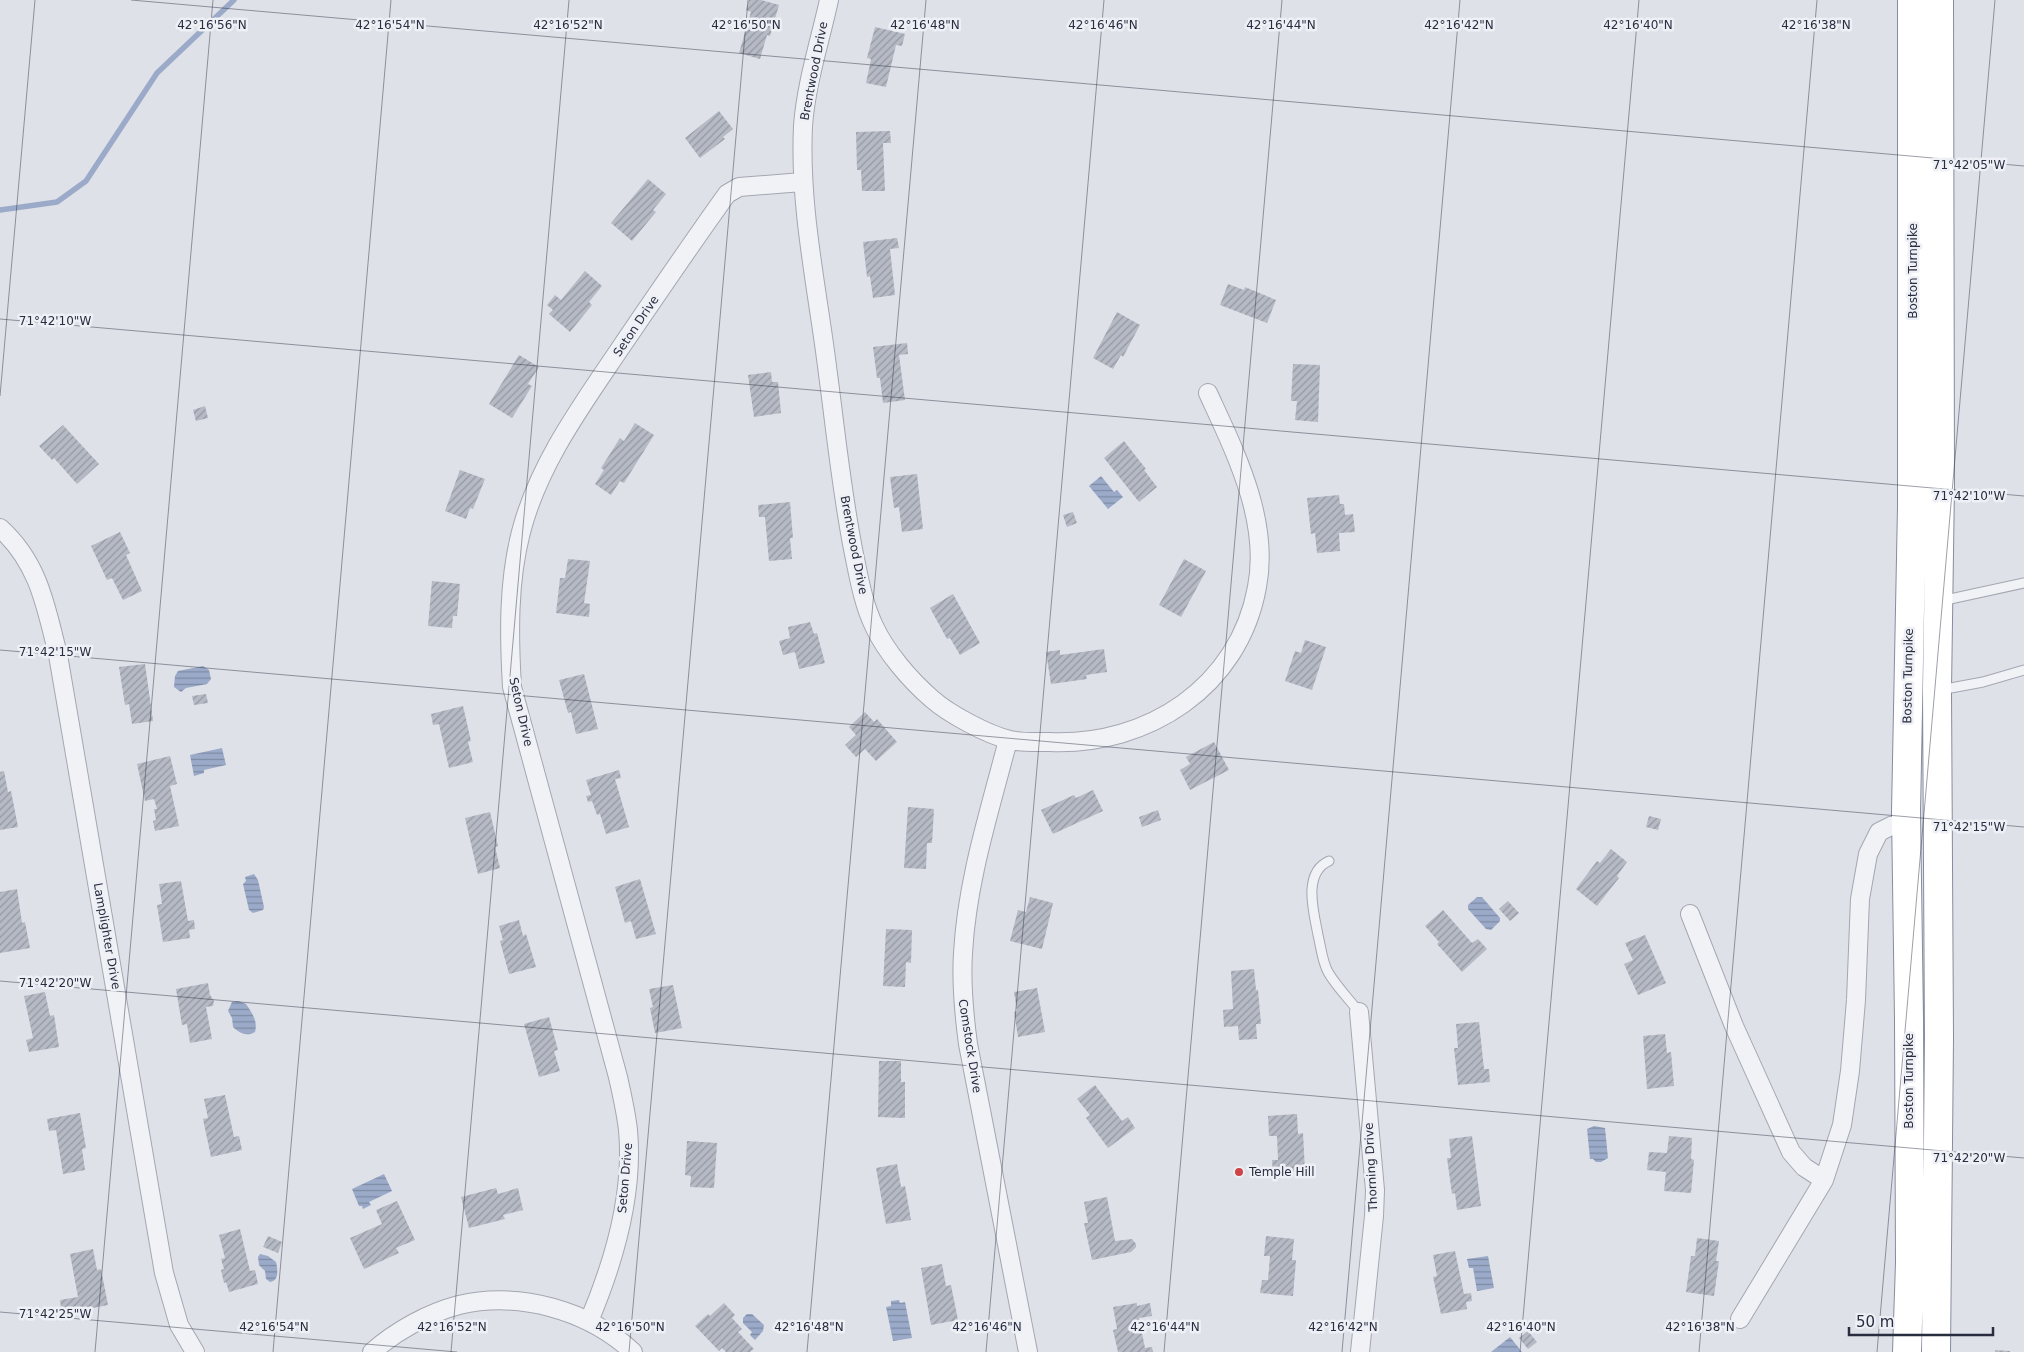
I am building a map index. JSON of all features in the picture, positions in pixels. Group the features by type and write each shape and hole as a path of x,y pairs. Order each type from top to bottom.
{"highway":[{"name":"Boston Turnpike","path":"1907,1352 1910,1263 1910,1019 1906,824 1907,675 1912,507 1912,0"},
{"path":"1936,1352 1939,1038 1937,690 1939,0"}],"street":[{"name":"Brentwood Drive","path":"829,0 803,122 802,182 809,246 827,362 849,529 861,591 874,627 898,663 933,700 969,724 1008,740 1080,742 1100,739 1140,728 1159,720 1196,693 1226,663 1238,644 1252,608 1258,584 1260,560 1258,534 1248,489 1208,394"},
{"name":"Seton Drive","path":"588,1321 607,1275 618,1231 628,1174 628,1130 618,1077 512,687 509,641 512,590 520,532 540,476 569,424 726,194 739,187 802,182"},
{"name":"Lamplighter Drive","path":"0,528 30,566 42,590 58,655 164,1273 179,1325 195,1352"},
{"name":"Comstock Drive","path":"1008,740 966,916 962,1001 968,1044 1028,1352"},
{"path":"1740,1319 1824,1180 1842,1125 1850,1071 1856,1000 1860,899 1868,854 1879,832 1891,826 1906,824"},
{"path":"1690,914 1734,1026 1791,1152 1804,1167 1824,1180"},
{"name":"Thorning Drive","path":"1359,1012 1375,1190 1360,1352"},
{"path":"372,1352 407,1327 449,1308 490,1300 515,1301 564,1311 588,1321 614,1337 633,1352"}],"lane":[{"path":"1938,602 2024,583"},
{"path":"1937,690 1983,682 2024,670"},
{"path":"1329,860 1322,865 1314,879 1312,893 1314,914 1323,959 1328,970 1359,1012"}],"water":[{"path":"1101,476 1114,492 1117,490 1123,497 1108,509 1089,486"},
{"path":"203,666 209,670 211,679 207,684 186,688 181,692 174,687 175,676 178,671"},
{"path":"222,748 226,765 204,770 204,773 194,776 190,755"},
{"path":"254,874 258,880 264,907 263,910 253,913 249,910 243,884 246,881 245,877"},
{"path":"1477,897 1482,897 1500,918 1500,921 1491,930 1486,929 1468,909 1468,905"},
{"path":"238,1001 246,1004 254,1017 256,1024 255,1032 243,1034 233,1027 232,1018 228,1011 232,1002"},
{"path":"1594,1126 1605,1128 1608,1158 1601,1162 1590,1159 1587,1129"},
{"path":"384,1174 392,1191 369,1202 371,1205 363,1209 362,1206 359,1206 352,1189"},
{"path":"260,1254 268,1256 276,1262 277,1275 275,1280 270,1282 266,1279 265,1271 259,1265 258,1257"},
{"path":"1488,1256 1494,1288 1477,1291 1473,1268 1469,1268 1467,1259"},
{"path":"899,1300 900,1303 905,1302 912,1338 893,1341 886,1307 891,1306 891,1301"},
{"path":"747,1314 752,1314 764,1325 763,1331 755,1340 750,1335 752,1332 743,1323 743,1318"},
{"path":"1510,1337 1522,1352 1491,1352"}],"building":[{"path":"749,0 761,0 779,5 770,36 767,35 760,59 739,53 751,12 746,10"},
{"path":"875,27 905,34 902,46 896,45 886,87 866,83 871,59 867,58"},
{"path":"719,111 733,129 723,137 725,139 700,158 685,138"},
{"path":"890,131 891,143 883,143 885,191 862,191 861,170 857,170 856,132"},
{"path":"648,179 666,194 653,210 656,212 632,241 611,223"},
{"path":"897,238 899,248 890,249 895,295 873,298 870,276 867,277 863,242"},
{"path":"585,271 602,286 589,302 592,305 570,332 549,314 553,310 547,305 555,295 561,300"},
{"path":"1228,284 1244,290 1245,287 1276,300 1267,323 1220,305"},
{"path":"1117,312 1140,325 1123,357 1121,355 1113,369 1093,358"},
{"path":"907,343 908,354 899,355 905,400 883,403 880,378 877,378 873,347"},
{"path":"519,355 539,367 528,384 532,386 512,418 489,404"},
{"path":"1293,364 1320,365 1318,422 1295,420 1297,401 1291,401"},
{"path":"771,372 772,382 778,382 781,413 754,417 748,375"},
{"path":"205,406 208,418 196,421 193,410"},
{"path":"635,423 654,435 624,483 620,481 611,495 595,484 604,470 601,468 620,438 624,441"},
{"path":"63,425 99,464 77,484 54,458 52,460 39,446"},
{"path":"1124,441 1146,469 1144,470 1157,487 1139,502 1104,458"},
{"path":"460,470 485,479 473,509 470,508 466,519 445,511"},
{"path":"917,474 923,529 902,532 899,507 894,508 890,477"},
{"path":"1339,495 1340,504 1344,504 1345,515 1353,514 1355,532 1339,533 1340,551 1317,553 1315,533 1311,534 1307,498"},
{"path":"790,502 793,538 790,538 792,559 769,561 765,517 759,517 758,505"},
{"path":"1073,512 1077,523 1067,527 1063,515"},
{"path":"120,532 130,553 126,555 142,591 123,600 112,578 107,580 91,546"},
{"path":"568,559 590,561 584,603 590,604 589,617 556,613 560,578 565,578"},
{"path":"1184,559 1206,571 1181,617 1159,605"},
{"path":"432,581 460,584 457,616 453,616 452,628 428,626"},
{"path":"953,594 980,643 960,655 950,638 947,639 930,608"},
{"path":"810,622 814,634 817,633 825,663 799,669 795,652 783,655 779,641 790,638 788,627"},
{"path":"1305,640 1326,647 1312,690 1285,681 1295,651 1301,653"},
{"path":"1104,649 1107,672 1086,675 1087,679 1051,684 1046,652 1060,650 1060,655"},
{"path":"145,664 153,721 132,724 129,704 125,705 119,667"},
{"path":"584,674 598,729 576,734 571,712 568,713 559,680"},
{"path":"206,694 208,703 194,705 192,696"},
{"path":"463,706 471,741 468,742 473,762 449,768 439,724 433,725 431,714"},
{"path":"865,712 874,722 877,719 897,742 876,761 865,749 856,757 845,745 856,735 849,727"},
{"path":"1214,742 1229,770 1190,790 1180,770 1190,764 1186,757"},
{"path":"170,756 177,784 170,786 179,826 155,831 153,821 156,820 154,809 157,809 154,799 145,801 137,764"},
{"path":"619,770 621,778 615,779 629,827 606,834 600,814 597,815 592,801 588,802 586,796 591,795 586,780"},
{"path":"4,771 8,792 11,791 18,827 0,830 0,772"},
{"path":"1093,790 1103,811 1053,834 1041,810 1074,795 1076,798"},
{"path":"908,807 934,809 932,843 927,843 926,869 904,868"},
{"path":"1158,810 1161,820 1142,827 1139,817"},
{"path":"490,812 498,846 495,847 500,868 478,874 465,818"},
{"path":"1649,816 1661,819 1658,830 1646,827"},
{"path":"1611,849 1627,862 1617,876 1619,878 1597,906 1576,889 1597,861 1600,863"},
{"path":"640,879 656,934 636,939 631,921 625,923 615,887"},
{"path":"181,881 188,921 194,920 195,929 189,930 190,938 163,942 157,905 162,904 159,884"},
{"path":"17,889 22,923 25,922 30,948 0,953 0,892"},
{"path":"1030,897 1053,903 1042,949 1010,941 1018,910 1026,912"},
{"path":"1508,901 1519,913 1510,921 1499,909"},
{"path":"1443,910 1472,943 1478,939 1487,949 1462,972 1437,944 1439,942 1425,926"},
{"path":"519,920 523,936 526,934 536,967 509,974 500,941 503,940 499,926"},
{"path":"886,929 912,930 911,963 906,962 905,987 883,986"},
{"path":"1645,935 1666,983 1638,995 1624,964 1633,960 1625,943"},
{"path":"1254,969 1261,1024 1256,1024 1257,1039 1239,1040 1238,1026 1224,1027 1223,1010 1233,1009 1231,971"},
{"path":"208,983 210,995 214,1001 213,1006 206,1007 212,1039 190,1043 187,1024 182,1025 176,989"},
{"path":"673,985 682,1028 655,1033 650,1008 653,1007 649,989"},
{"path":"1037,988 1045,1032 1018,1037 1014,1012 1017,1011 1014,992"},
{"path":"45,992 50,1016 54,1015 59,1047 29,1052 26,1040 33,1038 24,996"},
{"path":"549,1017 558,1050 554,1051 560,1071 539,1077 524,1024"},
{"path":"1479,1022 1484,1069 1489,1069 1490,1082 1458,1085 1454,1048 1458,1048 1456,1024"},
{"path":"1665,1034 1667,1053 1671,1052 1674,1086 1647,1089 1643,1036"},
{"path":"879,1061 901,1061 901,1082 905,1082 905,1118 878,1117"},
{"path":"1095,1085 1122,1121 1128,1117 1135,1128 1108,1148 1086,1118 1090,1115 1077,1099"},
{"path":"225,1095 234,1137 239,1136 242,1150 211,1157 203,1119 208,1118 204,1099"},
{"path":"80,1113 86,1148 82,1149 85,1170 63,1174 56,1130 49,1131 47,1119"},
{"path":"1297,1114 1298,1134 1303,1133 1305,1171 1273,1173 1272,1160 1278,1160 1277,1136 1269,1136 1268,1116"},
{"path":"1472,1136 1481,1206 1457,1210 1455,1193 1452,1194 1447,1158 1451,1158 1449,1139"},
{"path":"1669,1136 1692,1138 1691,1159 1694,1160 1691,1193 1664,1191 1666,1172 1647,1170 1649,1152 1667,1153"},
{"path":"687,1141 717,1143 714,1188 690,1187 691,1176 685,1175"},
{"path":"897,1164 901,1187 905,1186 911,1220 886,1224 876,1168"},
{"path":"496,1188 498,1194 518,1188 523,1210 503,1215 505,1219 469,1228 461,1197"},
{"path":"1107,1197 1115,1241 1132,1239 1136,1247 1131,1252 1092,1260 1084,1223 1088,1223 1084,1202"},
{"path":"397,1201 415,1240 396,1248 399,1253 364,1269 350,1238 382,1224 376,1210"},
{"path":"240,1229 250,1271 255,1270 258,1284 229,1292 226,1282 224,1283 221,1270 224,1269 221,1259 225,1258 219,1235"},
{"path":"268,1236 282,1242 278,1253 263,1247"},
{"path":"1266,1236 1294,1239 1292,1260 1296,1260 1293,1296 1260,1293 1262,1280 1268,1280 1270,1256 1264,1256"},
{"path":"1697,1238 1719,1241 1716,1261 1719,1261 1714,1296 1686,1292 1691,1256 1695,1256"},
{"path":"93,1249 97,1270 101,1269 108,1305 62,1314 60,1300 78,1297 70,1254"},
{"path":"1455,1251 1464,1294 1471,1293 1472,1301 1466,1302 1467,1309 1441,1314 1433,1277 1437,1276 1433,1255"},
{"path":"942,1264 946,1286 951,1285 958,1320 931,1325 921,1268"},
{"path":"724,1303 735,1315 732,1318 742,1329 738,1332 754,1349 750,1352 726,1352 722,1348 719,1351 695,1326"},
{"path":"1137,1303 1137,1306 1150,1303 1152,1316 1139,1318 1145,1348 1152,1347 1153,1352 1118,1352 1113,1330 1117,1329 1113,1307"},
{"path":"1528,1331 1537,1342 1528,1349 1519,1338"},
{"path":"1995,1350 2010,1351 2010,1352 1995,1352"}],"waterway":[{"path":"0,210 57,202 86,181 157,73 234,0"}],"place":[{"name":"Temple Hill","path":"1239,1172"}]}
